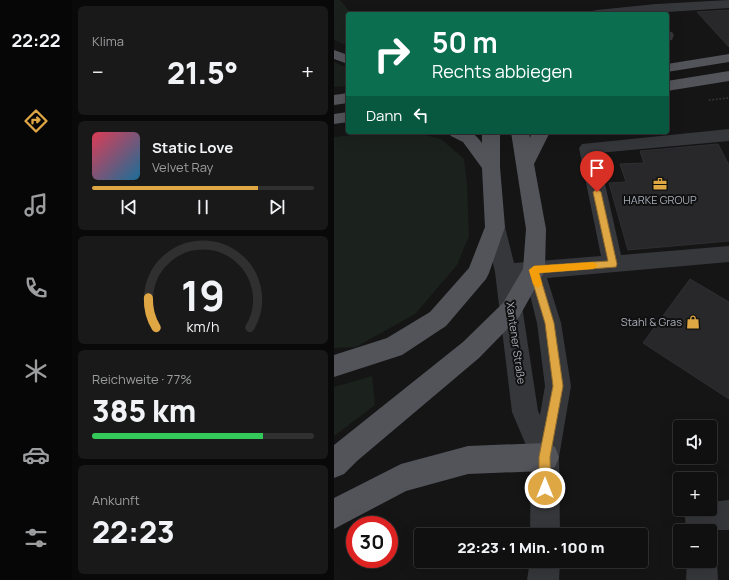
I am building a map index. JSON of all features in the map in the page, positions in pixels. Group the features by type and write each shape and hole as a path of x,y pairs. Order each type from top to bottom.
{"main road":[{"path":"334,54 346,59"},
{"path":"669,68 729,58"},
{"path":"669,86 729,76"},
{"path":"334,100 346,98"},
{"path":"334,119 346,117"},
{"path":"461,134 469,138 491,167"},
{"path":"334,366 394,347 438,319 478,273 495,226 491,167 491,134"},
{"path":"334,464 471,350 511,310 534,270 536,229 520,134"},
{"path":"525,164 541,134"},
{"path":"334,514 401,478 474,459 544,457"}],"street":[{"path":"618,12 723,4"},
{"path":"669,20 711,9 723,4"},
{"path":"613,264 588,148 729,135"},
{"name":"Xantener Straße","path":"495,226 506,272 525,412 544,457"},
{"path":"506,272 729,254"},
{"name":"Xantener Straße","path":"534,270 549,323 558,386 544,457 545,528"},
{"path":"700,524 700,517 729,515"},
{"path":"543,580 544,568"},
{"path":"702,568 702,580"}],"shaded area":[{"path":"334,0 340,0 350,12 346,12 346,45 334,40"},
{"path":"334,62 346,67 346,86 334,87"},
{"path":"361,134 421,134 441,139 464,159 467,184 469,236 457,265 415,314 356,347 334,348 334,137"},
{"path":"372,376 375,405 334,436 334,387"}],"building":[{"path":"729,10 729,47 697,12"},
{"path":"718,144 729,165 729,241 628,250 609,183 626,182 620,164 644,163 640,151"},
{"name":"Stahl & Gras","path":"690,279 729,302 729,399 643,343"}],"slow traffic":[{"path":"538,284 534,270 593,266"}],"place":[{"name":"HARKE GROUP","path":"660,184"},
{"name":"Stahl & Gras","path":"693,322"}],"route":[{"path":"545,488 544,457 558,386 549,323 534,270 613,264 597,192"}]}
